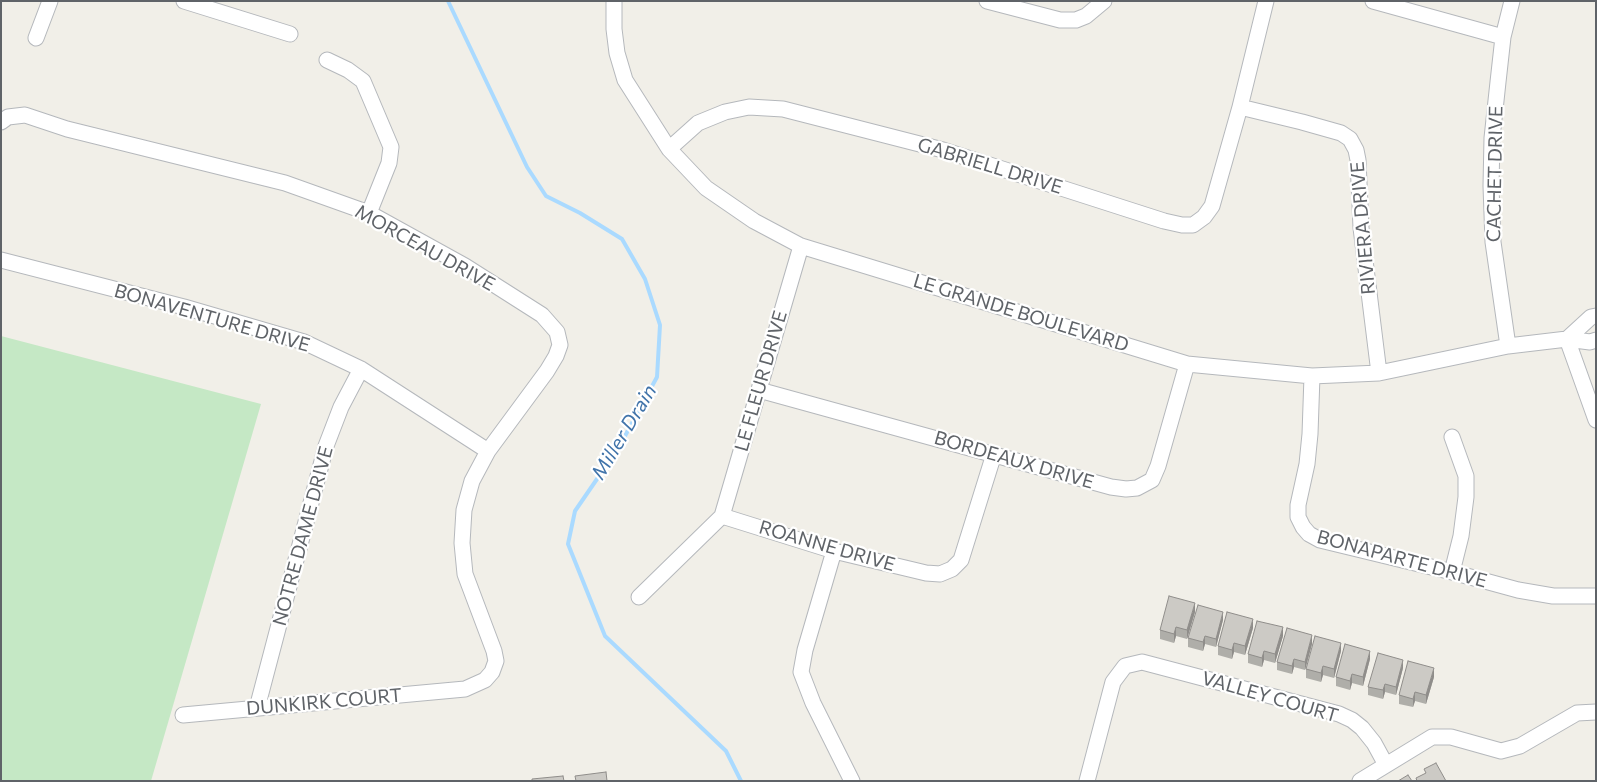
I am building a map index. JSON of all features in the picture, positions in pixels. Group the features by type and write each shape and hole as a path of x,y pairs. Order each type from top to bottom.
{"street":[{"path":"36,38 50,1"},
{"path":"184,1 290,34"},
{"name":"LE GRANDE BOULEVARD","path":"614,1 614,29 617,53 625,80 669,149 706,188 754,221 801,246 1187,364 1312,376 1379,373 1508,346 1567,339 1590,342 1596,340"},
{"path":"987,1 1060,20 1076,20 1086,16 1104,1"},
{"path":"1240,108 1266,1"},
{"path":"1373,1 1503,37"},
{"name":"CACHET DRIVE","path":"1508,346 1493,242 1491,186 1492,138 1503,37 1512,1"},
{"path":"327,60 348,70 362,81 391,147 389,163 369,213"},
{"name":"GABRIELL DRIVE","path":"669,149 698,123 725,112 749,107 783,109 943,150 1164,221 1182,225 1193,225 1204,217 1212,206 1240,108"},
{"name":"RIVIERA DRIVE","path":"1240,108 1341,133 1350,139 1356,150 1361,228 1379,373"},
{"name":"MORCEAU DRIVE","path":"1,122 8,117 25,115 67,129 285,183 369,213 465,266 542,315 557,332 560,345 556,356 488,451 472,481 464,510 462,543 465,574 496,661 492,672 485,680 465,689"},
{"name":"LE FLEUR DRIVE","path":"722,516 801,246"},
{"name":"BONAVENTURE DRIVE","path":"1,260 184,307 304,342 361,369 488,451"},
{"path":"1596,316 1591,317 1567,339 1596,420"},
{"name":"BORDEAUX DRIVE","path":"759,390 1110,487 1126,489 1137,488 1152,480 1158,466 1187,364"},
{"name":"NOTRE DAME DRIVE","path":"257,708 326,446 341,407 361,369"},
{"name":"BONAPARTE DRIVE","path":"1312,376 1307,464 1298,505 1298,517 1309,534 1320,540 1536,593 1553,596 1596,596"},
{"path":"1452,437 1466,476 1466,497 1461,536 1452,572"},
{"name":"ROANNE DRIVE","path":"722,516 834,551 926,573 940,574 952,570 961,560 994,454"},
{"path":"639,597 722,516"},
{"path":"834,551 805,650 801,672 812,703 852,781"},
{"name":"VALLEY COURT","path":"1087,781 1113,682 1126,666 1142,662 1338,714 1352,720 1362,728 1374,743 1386,765"},
{"name":"DUNKIRK COURT","path":"183,715 465,689"},
{"path":"1360,781 1432,737 1451,737 1501,751 1520,746 1577,713 1596,712"}],"green space":[{"path":"1,336 261,404 151,781 1,781"}],"building":[{"path":"1169,596 1195,603 1187,630 1176,627 1174,634 1160,630"},
{"path":"1198,605 1223,612 1216,639 1205,636 1203,642 1188,638"},
{"path":"1227,612 1253,619 1245,646 1234,643 1232,650 1218,646"},
{"path":"1257,621 1283,627 1275,654 1264,651 1262,658 1248,654"},
{"path":"1287,628 1312,635 1305,662 1294,659 1292,666 1277,662"},
{"path":"1315,636 1341,643 1334,669 1323,666 1321,673 1306,669"},
{"path":"1345,644 1370,651 1363,677 1352,674 1350,681 1336,677"},
{"path":"1378,653 1403,660 1396,687 1385,684 1383,690 1368,687"},
{"path":"1408,661 1434,668 1426,695 1415,692 1413,699 1399,695"},
{"path":"1436,763 1446,781 1417,781 1416,778 1426,773 1424,769"},
{"path":"606,772 607,781 576,781 575,776"},
{"path":"1408,775 1412,781 1398,781"},
{"path":"563,776 564,781 532,781 532,779"}],"waterway":[{"name":"Miller Drain","path":"448,1 527,167 546,196 580,213 622,239 645,279 660,325 657,377 619,447 575,511 568,544 605,636 726,751 741,781"}]}
